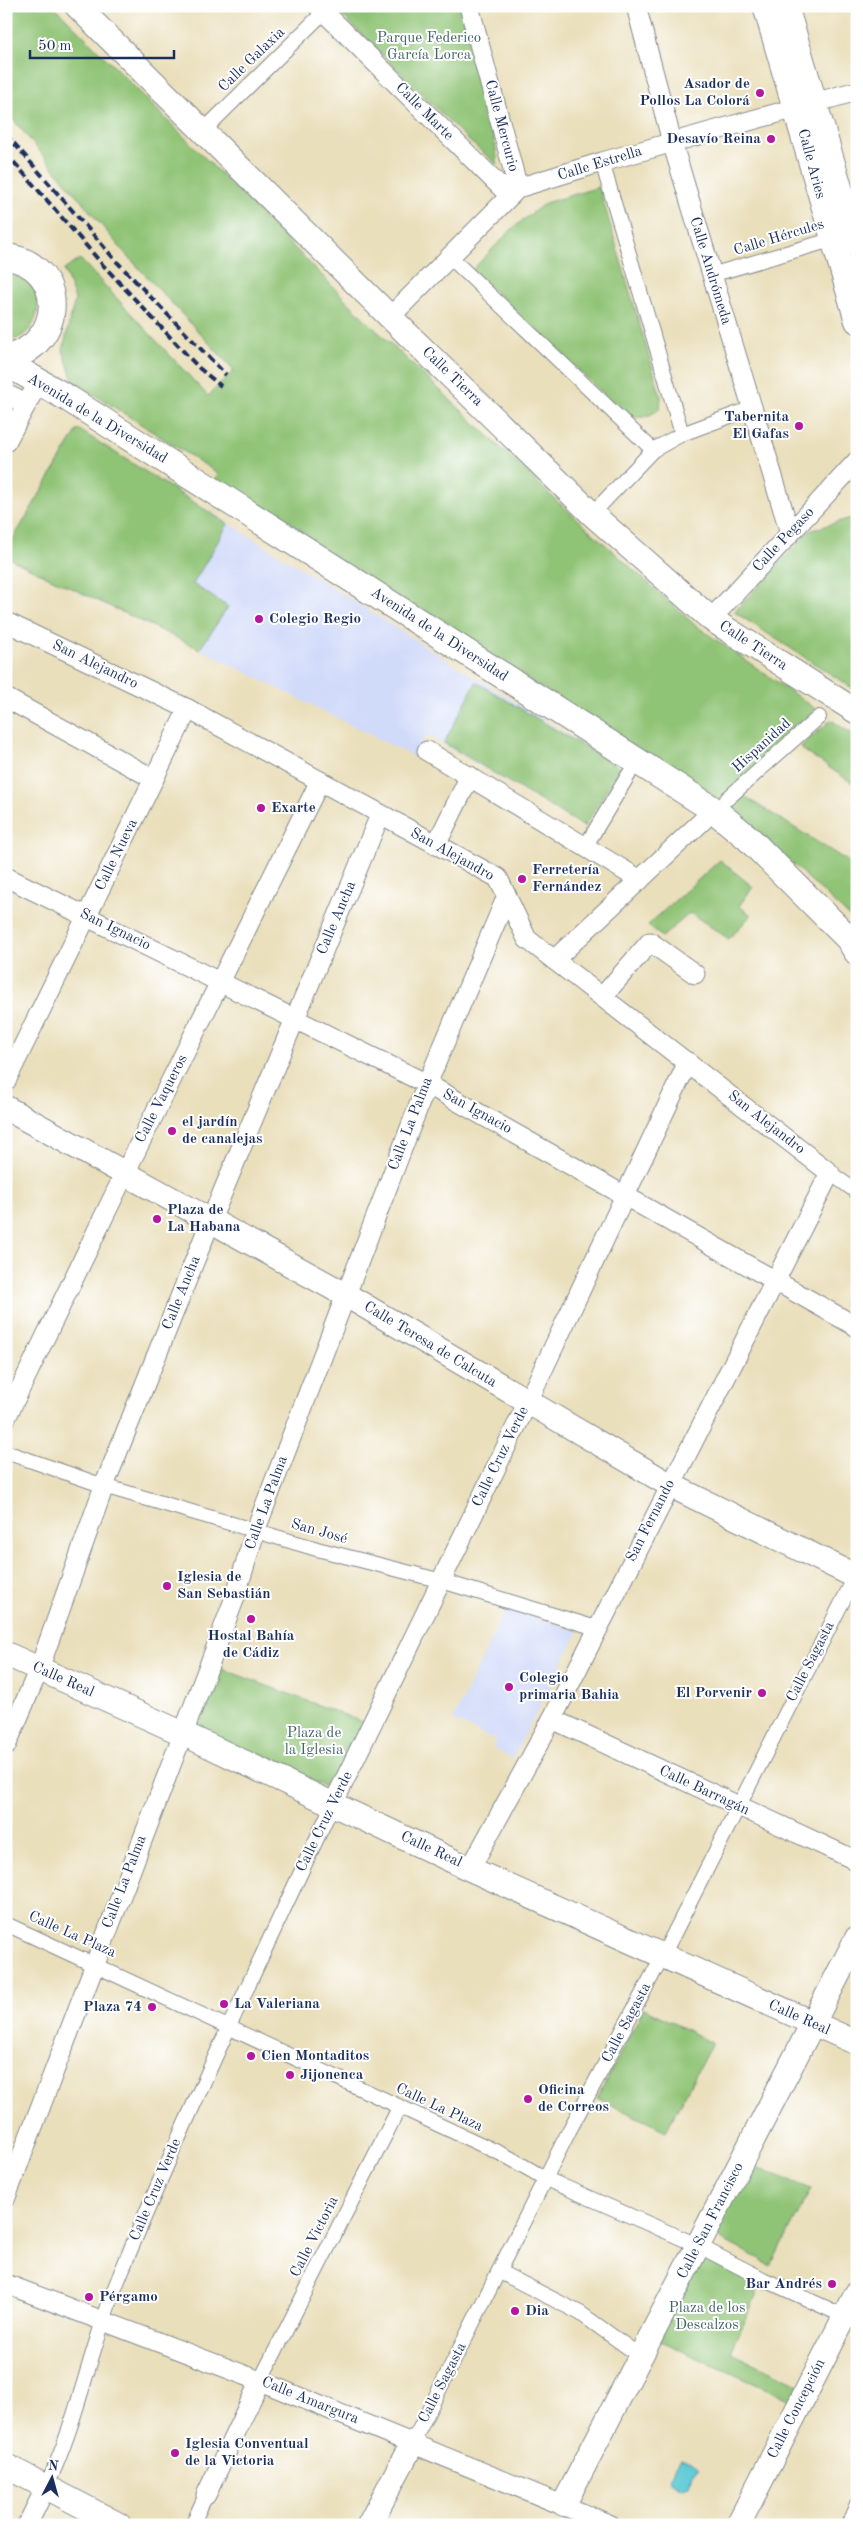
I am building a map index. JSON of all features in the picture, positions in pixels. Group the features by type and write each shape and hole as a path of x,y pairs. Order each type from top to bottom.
{"main road":[{"path":"6,257 24,261 36,268 48,285 53,305 32,393"},
{"name":"Avenida de la Diversidad","path":"6,358 28,350 45,334"},
{"name":"Avenida de la Diversidad","path":"6,363 32,393 69,399 720,805 748,838 854,944"}],"street":[{"name":"Calle Tierra","path":"77,6 202,132 592,514 711,619 857,712"},
{"name":"Calle Mercurio","path":"469,6 514,192"},
{"name":"Calle Aries","path":"765,6 806,105 850,237 857,321"},
{"name":"Calle Aries","path":"786,6 806,105"},
{"name":"Calle Andrómeda","path":"638,7 672,142 790,533"},
{"name":"Calle Galaxia","path":"202,132 321,9"},
{"name":"Calle Marte","path":"321,9 514,192"},
{"name":"Calle Estrella","path":"390,317 514,192 602,162 857,91"},
{"path":"602,162 682,434"},
{"name":"Calle Hércules","path":"712,275 850,237"},
{"path":"450,257 653,450"},
{"path":"6,394 32,393"},
{"path":"6,442 32,393"},
{"path":"592,514 653,450 682,434 752,408"},
{"name":"Calle Pegaso","path":"711,619 857,461"},
{"name":"San Alejandro","path":"6,622 188,709 498,878 527,939 857,1192"},
{"path":"6,698 154,779"},
{"name":"Calle Nueva","path":"6,1082 188,709"},
{"name":"Hispanidad","path":"720,805 819,717"},
{"path":"427,751 640,880"},
{"path":"585,847 630,774"},
{"path":"436,845 470,776"},
{"name":"Calle Vaqueros","path":"6,1418 124,1175 320,781"},
{"path":"554,960 720,805"},
{"name":"Calle Ancha","path":"6,1746 39,1669 104,1486 211,1220 380,815"},
{"name":"San Ignacio","path":"6,877 222,981 427,1084 857,1327"},
{"name":"Calle La Palma","path":"6,2197 234,1600 256,1530 427,1084 507,896"},
{"path":"603,996 650,942 695,974"},
{"name":"Calle Cruz Verde","path":"46,2487 61,2456 102,2319 162,2171 333,1804 442,1581 688,1062"},
{"name":"Calle Teresa de Calcuta","path":"6,1108 124,1175 211,1220 346,1295 670,1485 856,1575"},
{"name":"San Fernando","path":"470,1869 552,1718 774,1279 830,1173"},
{"name":"San José","path":"6,1452 104,1486 317,1549 442,1581 596,1628"},
{"name":"Calle Sagasta","path":"369,2525 856,1575"},
{"name":"Calle Real","path":"6,1654 182,1733 470,1869 812,2025 857,2043"},
{"name":"Calle Barragán","path":"552,1718 736,1806 857,1861"},
{"name":"Calle La Plaza","path":"6,1924 94,1963 508,2158 546,2180 697,2245 763,2279 851,2319"},
{"name":"Calle San Francisco","path":"564,2504 857,1938"},
{"name":"Calle Victoria","path":"260,2381 399,2108"},
{"path":"500,2272 580,2313 640,2356"},
{"name":"Calle Amargura","path":"6,2284 102,2319 260,2381 413,2442 611,2525"},
{"name":"Calle Concepción","path":"738,2525 851,2319 857,2293"},
{"path":"192,2525 260,2381"},
{"path":"6,2466 119,2525"},
{"path":"27,2525 46,2487"},
{"path":"852,2522 857,2504"}],"shaded area":[{"name":"Colegio Regio","path":"78,429 620,768 584,827 426,735 414,757 200,649 72,589 6,553"},
{"name":"Colegio primaria Bahia","path":"506,1608 579,1631 512,1759 493,1748 496,1741 453,1720"}],"green space":[{"path":"6,6 54,6 369,323 557,501 695,625 817,710 725,804 213,481 219,474 73,381 63,350 75,299 64,270 80,259 208,396 234,370 123,251 6,111"},
{"name":"Parque Federico García Lorca","path":"333,6 460,6 492,125 498,165 469,141"},
{"path":"599,187 661,397 660,409 644,417 627,416 472,270 513,228 545,203"},
{"path":"6,272 20,275 30,283 36,294 38,306 36,318 30,329 20,337 6,341"},
{"path":"78,429 228,524 193,584 228,607 200,649 6,557 6,551"},
{"path":"857,516 857,691 734,612 809,531"},
{"path":"476,682 620,768 584,827 444,743"},
{"path":"831,720 857,737 857,786 803,750 801,746"},
{"path":"744,796 857,867 857,924 732,807"},
{"path":"720,860 753,887 739,906 751,915 729,939 690,913 662,937 648,925"},
{"path":"857,1280 857,1313 843,1305"},
{"name":"Plaza de la Iglesia","path":"217,1667 366,1723 330,1789 193,1727"},
{"path":"644,2008 712,2043 666,2131 597,2098"},
{"name":"Plaza de los Descalzos","path":"747,2163 811,2189 771,2265 711,2234"},
{"name":"Plaza de los Descalzos","path":"698,2251 761,2284 731,2352 800,2385 791,2400 658,2340"}],"water":[{"path":"681,2458 692,2461 699,2468 692,2473 689,2486 682,2488 668,2480"}],"railway":[{"path":"6,134 117,262 226,375"},
{"path":"6,153 103,265 199,368 221,386"}],"place":[{"name":"Asador de Pollos La Colorá","path":"760,93"},
{"name":"Desavío Reina","path":"771,139"},
{"name":"Tabernita El Gafas","path":"799,426"},
{"name":"Colegio Regio","path":"259,619"},
{"name":"Exarte","path":"261,808"},
{"name":"Ferretería Fernández","path":"522,879"},
{"name":"el jardín de canalejas","path":"172,1131"},
{"name":"Plaza de La Habana","path":"157,1219"},
{"name":"Iglesia de San Sebastián","path":"167,1586"},
{"name":"Hostal Bahía de Cádiz","path":"251,1619"},
{"name":"Colegio primaria Bahia","path":"509,1687"},
{"name":"El Porvenir","path":"762,1693"},
{"name":"La Valeriana","path":"224,2004"},
{"name":"Plaza 74","path":"152,2007"},
{"name":"Cien Montaditos","path":"251,2056"},
{"name":"Jijonenca","path":"290,2075"},
{"name":"Oficina de Correos","path":"528,2099"},
{"name":"Bar Andrés","path":"832,2284"},
{"name":"Pérgamo","path":"89,2297"},
{"name":"Dia","path":"515,2311"},
{"name":"Iglesia Conventual de la Victoria","path":"175,2453"}]}
